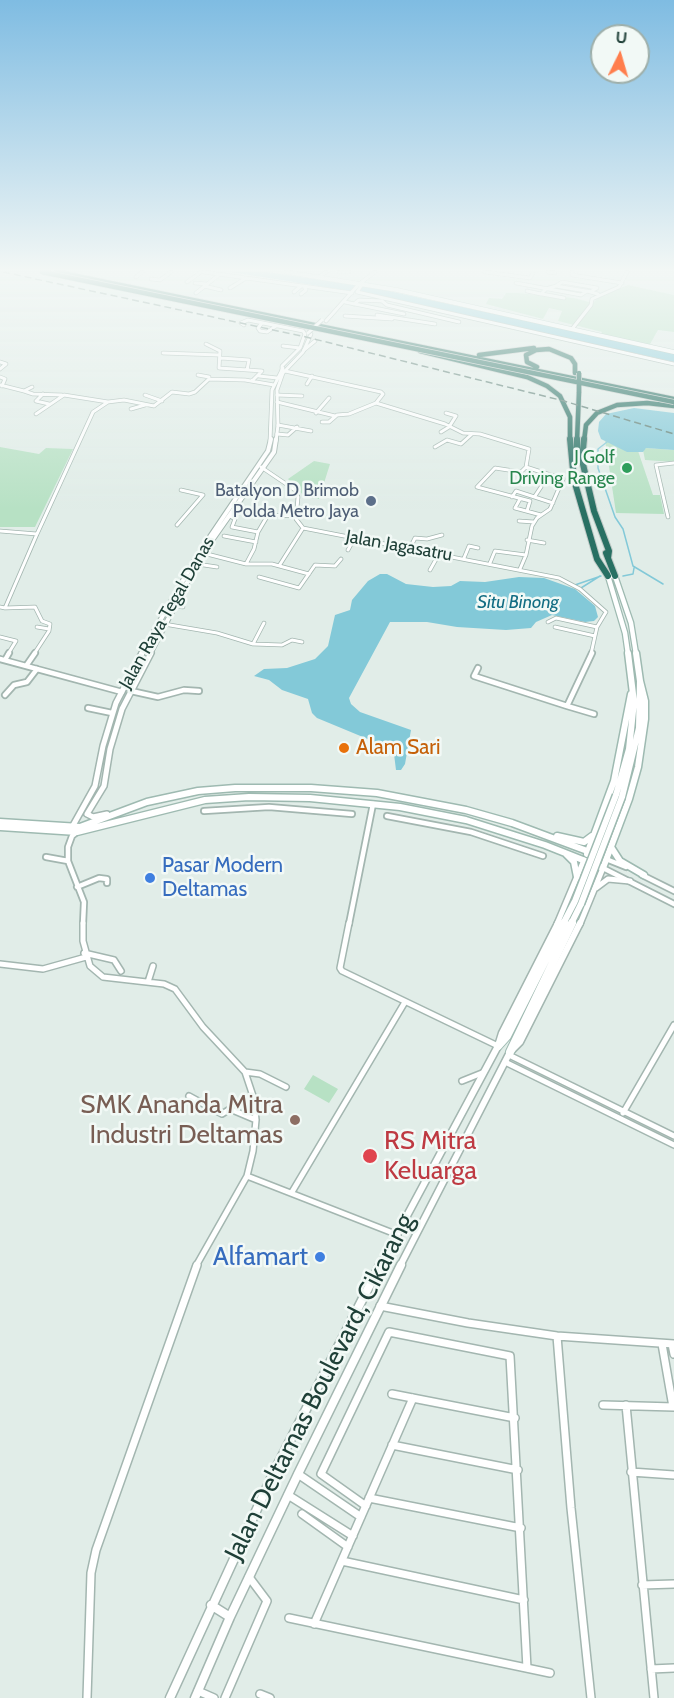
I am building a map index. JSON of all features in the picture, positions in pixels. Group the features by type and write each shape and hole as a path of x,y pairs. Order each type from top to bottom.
{"highway":[{"path":"418,351 674,402"},
{"path":"418,351 520,375 557,392 566,405 570,417 574,480 585,522 597,559 611,576"},
{"path":"427,351 674,402"},
{"path":"430,351 674,402"},
{"path":"443,351 651,394"},
{"path":"448,351 482,355 510,351"},
{"path":"532,351 526,357 529,364 651,394 674,402"},
{"path":"555,351 573,360 577,373"},
{"path":"561,351 573,356 578,362 577,451 586,501 608,558 611,576"},
{"path":"571,438 577,391"},
{"path":"608,558 609,552 594,511 582,460 586,424 597,413 617,405 674,402"}],"main road":[{"path":"508,1056 578,903 619,796 639,728 634,634 611,576"},
{"path":"0,825 94,828 205,800 249,797 310,798 400,807 492,826 603,868 629,799 643,740 645,701 637,681"},
{"name":"Jalan Deltamas Boulevard, Cikarang","path":"584,860 614,781 637,681"},
{"path":"77,828 114,813 178,795 234,788 311,788 402,797 466,810 544,834 606,859"},
{"path":"400,807 402,797"},
{"path":"114,813 109,819 114,822"},
{"path":"77,828 94,828"},
{"path":"544,834 584,842 589,840 596,831"},
{"path":"611,847 620,861 644,875"},
{"path":"560,851 574,862 577,877"},
{"path":"498,1046 507,1036 578,903"}],"street":[{"name":"Jalan Raya Tegal Danas","path":"77,828 104,786 110,749 124,704 164,624 200,555 230,516 261,467 270,445 271,402 274,385 299,351"},
{"name":"Jalan Raya Tegal Danas","path":"77,828 95,786 112,712 144,649 200,555 261,467 274,452 278,424 277,394 283,370 300,351"},
{"path":"618,351 674,364"},
{"path":"163,353 221,353 249,360 247,370"},
{"path":"198,375 253,380 262,371 219,368 221,353"},
{"path":"0,362 6,364 0,370 5,372"},
{"path":"237,369 236,377 274,385"},
{"path":"283,370 381,392 376,403"},
{"path":"152,411 174,392 191,394 209,376"},
{"path":"259,376 277,378"},
{"path":"307,384 312,376"},
{"path":"0,377 5,379 1,386 43,394 110,402"},
{"path":"24,391 32,387"},
{"path":"54,389 55,394"},
{"path":"43,394 36,401 49,404"},
{"path":"277,394 302,396"},
{"path":"36,414 64,395"},
{"path":"145,395 162,401"},
{"path":"316,413 329,398"},
{"path":"26,666 50,624 42,621 35,607 2,607 93,412 104,404 124,400 156,406"},
{"path":"277,402 335,416 376,403 458,432 529,449 526,466 521,472 495,468 477,487 531,502 526,511"},
{"path":"298,413 309,402"},
{"path":"131,410 145,405"},
{"path":"441,432 449,427 456,416 446,413"},
{"path":"322,422 329,422 335,416"},
{"path":"278,424 311,431"},
{"path":"277,434 288,435 297,427"},
{"path":"435,447 447,440 461,444 472,434"},
{"path":"668,517 656,465 674,464"},
{"path":"520,568 526,555 527,540 534,522 553,503 563,478 526,466"},
{"path":"261,467 292,487 297,494 297,523 303,528 279,566"},
{"path":"535,496 541,487"},
{"path":"177,525 202,495 181,490"},
{"path":"512,497 516,491 553,503"},
{"path":"520,499 514,507 541,515"},
{"path":"246,564 258,532 268,514 297,516"},
{"path":"230,516 235,519 232,527 258,532"},
{"path":"519,521 534,522"},
{"name":"Jalan Jagasatru","path":"303,528 409,550 520,568 559,578 580,590 605,611 606,615 597,627"},
{"path":"0,531 37,534"},
{"path":"409,550 415,538 427,539 442,535"},
{"path":"224,536 256,542"},
{"path":"348,550 354,539"},
{"path":"527,540 544,543"},
{"path":"464,558 469,546 478,548"},
{"path":"490,563 495,551 526,555"},
{"path":"429,570 439,554"},
{"path":"200,555 246,564 279,566 309,574"},
{"path":"259,578 298,588 315,565 335,566 341,559"},
{"path":"197,564 217,567"},
{"path":"174,606 183,607"},
{"path":"548,622 556,618 597,627 592,652 567,706"},
{"path":"253,644 264,623"},
{"path":"164,624 227,636 253,644 281,645 291,640 302,642"},
{"path":"37,627 49,629"},
{"path":"555,627 595,636"},
{"path":"222,643 227,636"},
{"path":"0,637 16,641 3,659 122,692"},
{"path":"144,649 151,650"},
{"path":"478,668 474,676 594,714"},
{"path":"5,695 15,685 27,682 36,669"},
{"path":"131,691 159,697 184,690 199,691"},
{"path":"116,703 124,704"},
{"path":"88,708 112,712"},
{"path":"249,797 249,808"},
{"path":"308,809 310,798"},
{"path":"373,804 340,968 342,971 498,1046"},
{"path":"204,811 249,808 308,809 352,813"},
{"path":"87,814 93,818 114,813"},
{"path":"438,824 441,814"},
{"path":"387,816 438,824 488,837 543,856"},
{"path":"488,837 492,826"},
{"path":"77,828 68,847 68,861 85,908 85,955 95,973 103,977 148,982 175,989 203,1027 245,1072 255,1099 256,1120 247,1176 193,1271 96,1550 91,1573 87,1698"},
{"path":"46,858 68,861"},
{"path":"606,859 674,891"},
{"name":"Jalan Deltamas Boulevard, Cikarang","path":"170,1698 274,1472 356,1310 498,1046 502,1033 566,907 584,860"},
{"path":"214,1698 197,1695 230,1617 380,1306 508,1056 520,1042 573,938 603,868 674,904"},
{"path":"77,887 99,878 107,879 107,882"},
{"path":"594,890 608,879 630,880"},
{"path":"0,964 42,969 85,955 114,960 121,971"},
{"path":"148,982 153,966"},
{"path":"292,1192 405,1002"},
{"path":"621,1119 623,1111 674,1025"},
{"path":"508,1056 674,1136"},
{"path":"508,1056 621,1119 674,1145"},
{"path":"245,1072 260,1074 286,1087"},
{"path":"462,1081 482,1073"},
{"path":"189,1096 222,1114 230,1109 256,1120"},
{"path":"247,1176 398,1235"},
{"path":"380,1306 468,1323 557,1336 673,1344 674,1354"},
{"path":"520,1528 367,1502 321,1474 390,1332 510,1356 518,1470 527,1668"},
{"path":"557,1336 571,1508 591,1698"},
{"path":"603,1405 674,1407 662,1344"},
{"path":"392,1394 515,1418"},
{"path":"314,1624 413,1398"},
{"path":"626,1405 654,1698"},
{"path":"392,1445 518,1470"},
{"path":"631,1472 674,1474"},
{"path":"298,1474 361,1517"},
{"path":"288,1495 352,1536"},
{"path":"302,1514 348,1547"},
{"path":"342,1561 524,1600"},
{"path":"225,1698 267,1601 249,1577"},
{"path":"642,1585 674,1584"},
{"path":"211,1605 230,1617"},
{"path":"289,1618 550,1673"},
{"path":"651,1670 674,1668"},
{"path":"260,1694 270,1698"}],"green space":[{"name":"J Golf Driving Range","path":"605,440 635,442 653,495 660,495 664,514 616,513"},
{"path":"0,447 39,454 46,448 73,449 35,527 0,527"},
{"path":"646,448 674,450 674,462 645,460 643,450"},
{"path":"314,461 330,464 319,499 305,497 288,479"},
{"path":"313,1075 338,1089 329,1103 304,1089"}],"water":[{"path":"626,351 674,353 674,362"},
{"path":"634,408 674,413 674,450 646,448 643,452 627,452 601,439 598,431 599,422 606,414"},
{"name":"Situ Binong","path":"380,574 387,574 406,584 433,587 451,586 460,581 485,582 519,577 544,578 575,589 595,606 598,617 594,621 585,622 552,615 536,622 531,628 506,630 457,627 427,622 390,622 349,698 351,704 360,712 411,730 405,764 401,770 396,770 394,754 387,747 317,718 312,713 308,699 282,690 269,680 254,676 264,669 287,668 315,659 328,646 335,615 350,610 352,600 368,581"}],"waterway":[{"path":"607,442 598,449 598,468 615,517 623,529 633,566 663,584"},
{"path":"623,576 633,574 634,568"},
{"path":"572,586 599,577"},
{"path":"581,588 599,577"}],"railway":[{"path":"363,351 564,401 674,434"}],"place":[{"name":"J Golf Driving Range","path":"627,468"},
{"name":"Batalyon D Brimob Polda Metro Jaya","path":"371,501"},
{"name":"Alam Sari","path":"344,748"},
{"name":"Pasar Modern Deltamas","path":"150,878"},
{"name":"SMK Ananda Mitra Industri Deltamas","path":"295,1120"},
{"name":"RS Mitra Keluarga","path":"370,1156"},
{"name":"Alfamart","path":"320,1257"}]}
